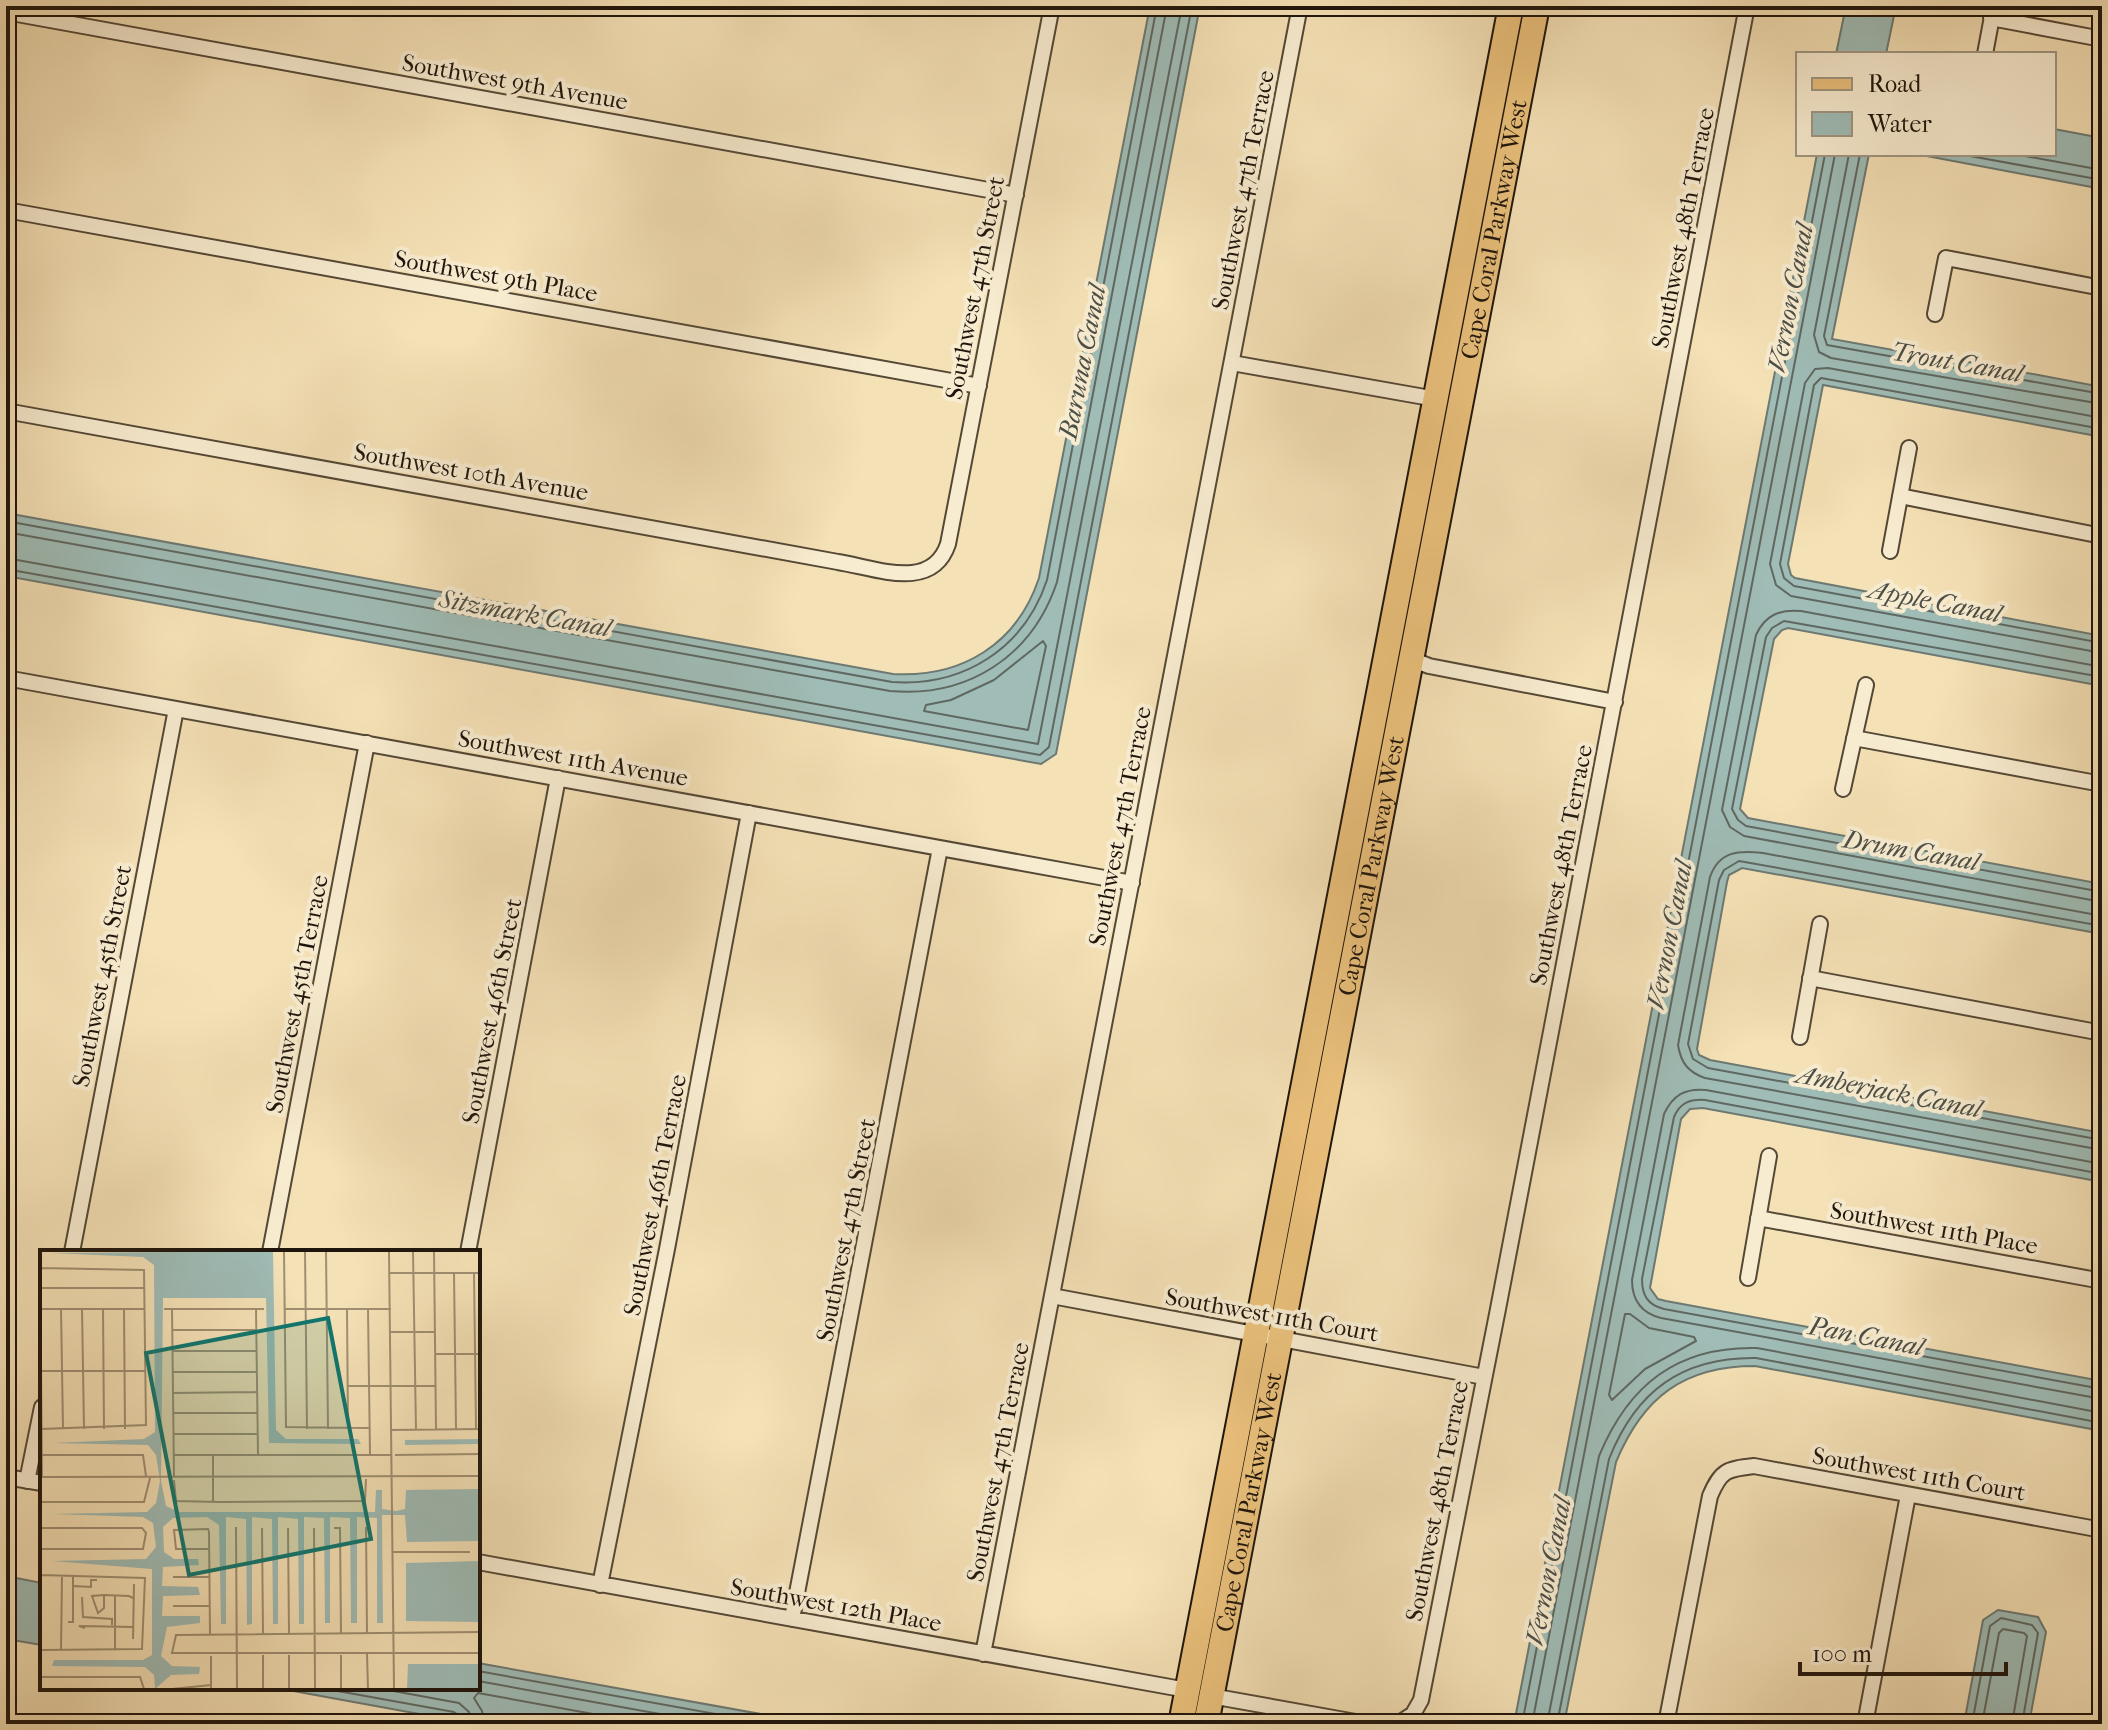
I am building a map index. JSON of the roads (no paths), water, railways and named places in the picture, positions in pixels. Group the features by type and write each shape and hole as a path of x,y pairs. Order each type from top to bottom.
{"main road":[{"name":"Cape Coral Parkway West","path":"1206,1724 1268,1336 1382,676 1511,6"},
{"name":"Cape Coral Parkway West","path":"1181,1724 1374,851 1537,6"},
{"path":"1411,659 1404,628 1428,502 1422,471"},
{"path":"1374,851 1370,806 1393,689 1392,682 1382,676"}],"street":[{"name":"Southwest 47th Street","path":"927,571 943,558 948,544 1052,6"},
{"name":"Southwest 47th Terrace","path":"983,1654 1300,6"},
{"name":"Southwest 48th Terrace","path":"1399,1724 1413,1714 1421,1700 1747,6"},
{"name":"Southwest 9th Avenue","path":"6,12 1016,195"},
{"path":"1985,52 1992,12 2102,39"},
{"name":"Southwest 9th Place","path":"6,210 979,386"},
{"path":"1935,314 1946,258 2102,288"},
{"path":"1232,363 1436,399"},
{"name":"Southwest 10th Avenue","path":"6,411 838,562 912,574 927,571"},
{"path":"1890,551 1909,448"},
{"path":"1900,496 2102,536"},
{"path":"1411,659 1429,666 1615,702"},
{"name":"Southwest 11th Avenue","path":"6,678 1132,883"},
{"path":"1843,789 1866,685"},
{"name":"Southwest 45th Street","path":"72,1250 176,709"},
{"path":"1854,738 2102,784"},
{"name":"Southwest 45th Terrace","path":"270,1250 367,743"},
{"name":"Southwest 46th Street","path":"468,1250 558,778"},
{"name":"Southwest 46th Terrace","path":"600,1585 749,813"},
{"name":"Southwest 47th Street","path":"792,1619 940,848"},
{"path":"1800,1037 1820,924"},
{"path":"1810,978 2102,1033"},
{"path":"1748,1278 1769,1156"},
{"name":"Southwest 11th Place","path":"1758,1218 2102,1281"},
{"name":"Southwest 11th Court","path":"1052,1296 1484,1377"},
{"path":"6,1477 34,1482 40,1426"},
{"name":"Southwest 11th Court","path":"1666,1724 1710,1496 1716,1481 1728,1469 1754,1466 2102,1530"},
{"path":"1865,1724 1908,1495"},
{"name":"Southwest 12th Place","path":"480,1562 1187,1690"},
{"path":"1211,1696 1367,1724"}],"water":[{"path":"1150,6 1200,6 1056,754 1041,764 6,576 6,513 893,674 918,674 964,663 984,652 1017,621 1039,578"},
{"path":"1846,6 1896,6 1886,52 1836,52"},
{"path":"2056,129 2102,138 2102,189 1927,156 2056,156"},
{"path":"1817,156 1869,156 1832,339 2102,387 2102,437 1823,385 1788,564 1791,575 2102,636 2102,686 1788,628 1782,630 1774,639 1740,809 1748,818 2102,884 2102,934 1742,868 1729,875 1727,882 1697,1049 1699,1055 1710,1060 2102,1133 2102,1182 1703,1108 1690,1109 1681,1119 1650,1288 1658,1299 1666,1301 2102,1381 2102,1431 1755,1366 1730,1367 1687,1379 1653,1403 1627,1439 1616,1462 1564,1724 1514,1724"},
{"path":"6,1576 40,1583 40,1645 6,1639"},
{"path":"1998,1610 2038,1617 2046,1632 2029,1724 1964,1724 1983,1620"},
{"path":"480,1663 816,1724 474,1724 288,1690 480,1690"}],"water label":[{"name":"Vernon Canal","path":"1790,298"},
{"name":"Baruna Canal","path":"1082,362"},
{"name":"Trout Canal","path":"1957,362"},
{"name":"Apple Canal","path":"1935,601"},
{"name":"Sitzmark Canal","path":"525,613"},
{"name":"Drum Canal","path":"1911,850"},
{"name":"Vernon Canal","path":"1669,935"},
{"name":"Amberjack Canal","path":"1889,1091"},
{"name":"Pan Canal","path":"1866,1336"},
{"name":"Vernon Canal","path":"1548,1571"}]}
